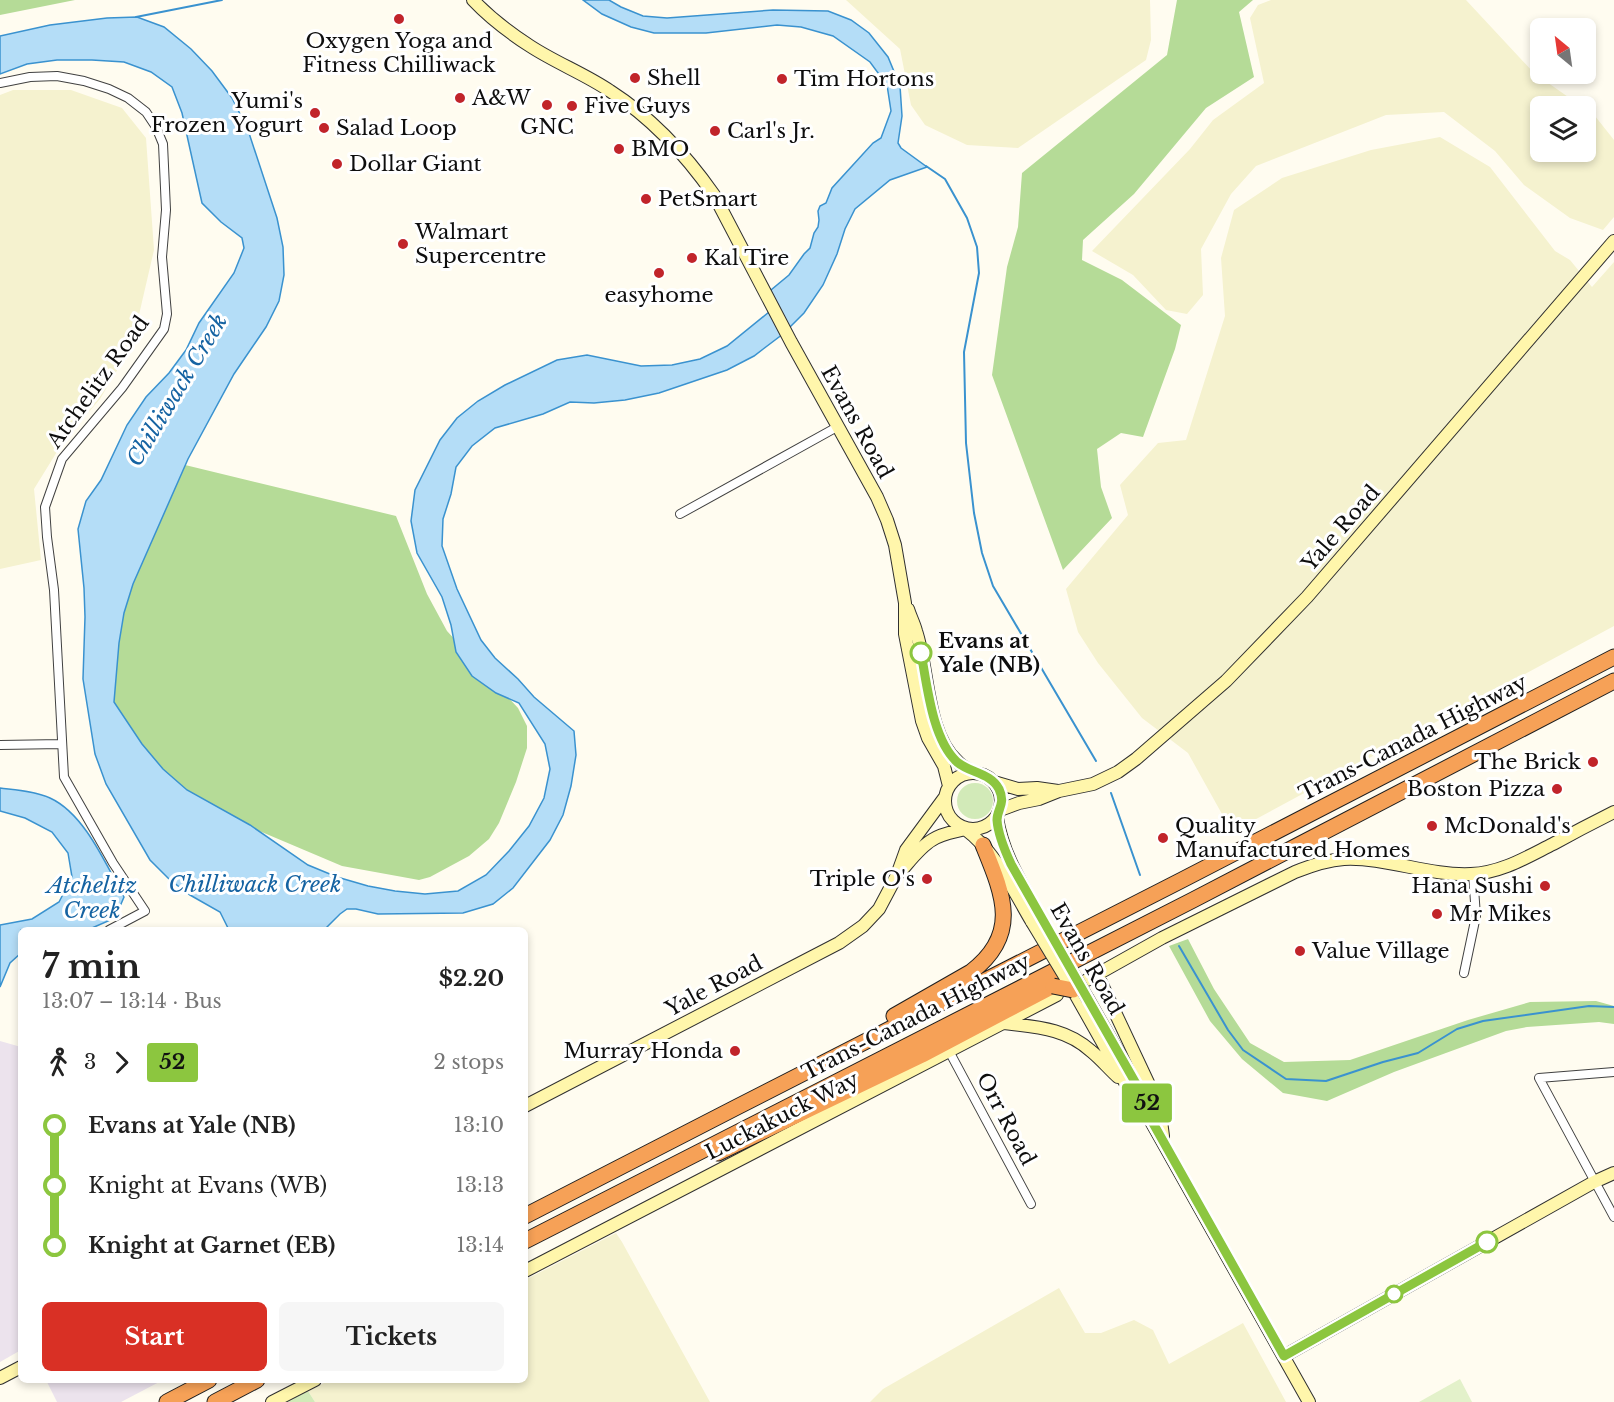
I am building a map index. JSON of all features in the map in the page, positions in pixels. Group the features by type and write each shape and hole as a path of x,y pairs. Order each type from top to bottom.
{"highway":[{"name":"Trans-Canada Highway","path":"528,1214 1614,657"},
{"name":"Trans-Canada Highway","path":"528,1239 1193,900 1614,681"},
{"path":"737,1107 982,964 995,948 1000,937 1004,916 1000,891 983,845"},
{"path":"666,1168 693,1164 1070,989"},
{"path":"167,1402 203,1383"},
{"path":"215,1402 251,1383"}],"street":[{"name":"Evans Road","path":"473,0 492,18 530,46 587,77 626,102 682,153 714,195 791,342 877,497 887,520 895,545 905,603 905,634 922,721 928,738 944,766 947,792"},
{"name":"Atchelitz Road","path":"0,83 30,76 57,76 109,88 128,98 146,112 163,144 166,210 162,256 167,314 164,329 122,388 62,459 45,507 54,590 64,777 112,863 145,911 115,927"},
{"name":"Yale Road","path":"999,814 1019,803 1093,784 1118,772 1226,681 1307,597 1614,241"},
{"path":"680,514 837,427"},
{"name":"Evans Road","path":"905,603 916,631 939,734 956,760 965,768 976,773"},
{"path":"0,745 62,744"},
{"path":"976,773 994,782 1001,795 999,814 991,824 976,830 965,829 952,820 945,806 947,792 954,780 976,773"},
{"name":"Yale Road","path":"994,782 1018,789 1037,788 1059,791"},
{"name":"Yale Road","path":"528,1104 839,943 863,926 879,909 897,875 906,850 947,792"},
{"path":"1164,1143 1159,1106 1092,977 1162,938 1295,872 1318,863 1341,859 1365,859 1445,874 1495,871 1614,812"},
{"name":"Evans Road","path":"999,814 1000,836 1004,849 1070,989 1140,1109 1149,1116"},
{"name":"Evans Road","path":"965,829 983,845 1036,919"},
{"name":"Yale Road","path":"897,875 931,840 965,829"},
{"path":"1464,973 1476,916 1473,874"},
{"name":"Evans Road","path":"1070,989 1147,1103 1149,1116 1309,1402"},
{"name":"Luckakuck Way","path":"528,1269 1070,989"},
{"path":"1037,1006 1045,1027"},
{"path":"1004,1023 1045,1027 1075,1039 1091,1050 1127,1086"},
{"name":"Orr Road","path":"949,1051 1031,1204"},
{"path":"1614,1072 1539,1078 1614,1217"},
{"path":"1284,1356 1594,1182 1614,1173"},
{"path":"0,1378 18,1369"},
{"path":"272,1402 309,1383"}],"shaded area":[{"path":"846,0 1150,0 1151,40 1146,60 1018,148 967,145 925,125 911,105 900,49"},
{"path":"1271,0 1466,0 1530,69 1530,84 1550,84 1567,96 1530,96 1530,162 1596,162 1596,117 1614,140 1614,217 1603,230 1570,218 1524,185 1495,151 1444,112 1386,115 1256,166 1231,194 1201,249 1203,295 1187,314 1166,310 1133,275 1092,251 1190,149 1213,120 1264,83 1250,18 1258,5"},
{"path":"13,90 71,90 122,108 146,138 154,250 132,345 100,399 63,442 34,489 41,560 0,569 0,95"},
{"path":"1440,137 1490,167 1555,251 1570,260 1592,287 1614,262 1614,626 1232,832 1188,753 1142,718 1098,663 1078,632 1066,589 1128,515 1120,485 1158,443 1186,440 1225,316 1221,258 1234,210 1282,178 1371,150"},
{"path":"0,1041 18,1046 18,1352 0,1362"},
{"path":"616,1233 710,1402 315,1402 308,1391 324,1383 528,1383 528,1278"},
{"path":"1059,1288 1085,1333 1101,1333 1134,1320 1153,1330 1169,1364 1243,1323 1286,1402 870,1402 883,1389"},
{"path":"48,1383 157,1383 121,1402 57,1402"}],"green space":[{"path":"0,0 75,0 0,15"},
{"path":"1177,0 1253,0 1239,12 1254,77 1206,108 1134,194 1083,240 1082,260 1122,280 1181,325 1175,349 1143,437 1121,433 1097,449 1101,487 1112,518 1063,570 992,375 1007,267 1018,227 1022,173 1167,55"},
{"path":"181,464 396,516 427,594 447,631 518,708 527,726 527,748 499,823 489,839 469,856 430,877 419,880 342,866 212,811 121,745 111,687 114,611"},
{"path":"975,783 988,788 993,801 988,814 975,819 962,814 957,801 962,788"},
{"path":"1188,939 1214,989 1250,1043 1284,1062 1350,1060 1468,1020 1530,1002 1596,1001 1614,1006 1614,1024 1599,1022 1527,1027 1506,1031 1394,1072 1327,1101 1283,1093 1242,1059 1210,1021 1169,946"},
{"path":"1460,1379 1472,1402 1419,1402"},
{"path":"308,1391 315,1402 287,1402"}],"water":[{"name":"Chilliwack Creek","path":"583,0 609,0 643,16 667,18 773,10 828,11 851,20 869,33 888,57 900,86 902,116 898,143 901,148 927,167 890,180 855,209 823,285 804,313 783,334 754,356 727,370 659,393 625,400 594,403 570,402 543,414 495,428 472,446 456,467 443,519 442,546 457,589 481,640 495,658 534,697 574,731 576,755 563,815 550,840 513,888 493,904 463,913 378,914 347,909 327,927 228,927 220,912 190,895 150,860 106,784 95,754 83,679 85,617 78,529 86,501 101,480 127,425 146,397 169,373 186,350 199,323 234,273 244,248 242,238 202,203 182,113 172,87 151,72 124,62 57,60 27,64 0,74 0,36 50,25 107,18 137,17 164,27 191,49 212,71 232,98 248,130 277,218 283,247 284,275 279,301 266,327 234,374 188,459 133,584 124,613 119,643 114,702 142,744 163,769 187,790 250,825 308,865 368,886 425,894 458,891 486,875 529,826 544,798 550,769 545,744 519,703 496,693 472,676 456,652 451,625 442,597 417,553 411,521 415,490 440,440 457,418 478,401 557,360 587,355 641,366 672,365 700,359 727,346 769,312 768,296 771,290 789,275 810,248 818,227 820,206 826,203 832,188 873,143 881,138 891,111 887,85 870,62 833,36 801,27 777,25 706,33 654,33 631,27 602,14"},
{"name":"Atchelitz Creek","path":"0,788 38,794 62,806 84,828 124,897 115,918 94,927 18,927 18,956 10,963 0,987 0,925 32,919 59,902 72,877 68,853 52,832 25,818 0,811"}],"waterway":[{"path":"136,17 222,0"},
{"path":"926,166 945,179 967,218 977,247 979,273 964,352 966,443 974,513 982,553 993,586 1096,761"},
{"path":"1111,793 1140,875"},
{"path":"1179,946 1228,1030 1243,1050 1286,1079 1326,1081 1418,1053 1457,1029 1483,1021 1589,1006 1614,1007"}],"bus line":[{"name":"52","path":"921,653 939,734 956,760 965,768 986,776 998,788 1002,802 997,818 1000,836 1011,864 1147,1103 1149,1116 1284,1356 1487,1242"}],"place":[{"name":"Oxygen Yoga and Fitness Chilliwack","path":"399,19"},
{"name":"Shell","path":"635,78"},
{"name":"Tim Hortons","path":"782,79"},
{"name":"A&W","path":"460,98"},
{"name":"GNC","path":"547,105"},
{"name":"Five Guys","path":"572,106"},
{"name":"Yumi's Frozen Yogurt","path":"315,113"},
{"name":"Salad Loop","path":"324,128"},
{"name":"Carl's Jr.","path":"715,131"},
{"name":"BMO","path":"619,149"},
{"name":"Dollar Giant","path":"337,164"},
{"name":"PetSmart","path":"646,199"},
{"name":"Walmart Supercentre","path":"403,244"},
{"name":"Kal Tire","path":"692,258"},
{"name":"easyhome","path":"659,273"},
{"name":"Evans at Yale (NB)","path":"921,653"},
{"name":"The Brick","path":"1593,762"},
{"name":"Boston Pizza","path":"1557,789"},
{"name":"McDonald's","path":"1432,826"},
{"name":"Quality Manufactured Homes","path":"1163,838"},
{"name":"Triple O's","path":"927,879"},
{"name":"Hana Sushi","path":"1545,886"},
{"name":"Mr Mikes","path":"1437,914"},
{"name":"Value Village","path":"1300,951"},
{"name":"Murray Honda","path":"735,1051"}]}
